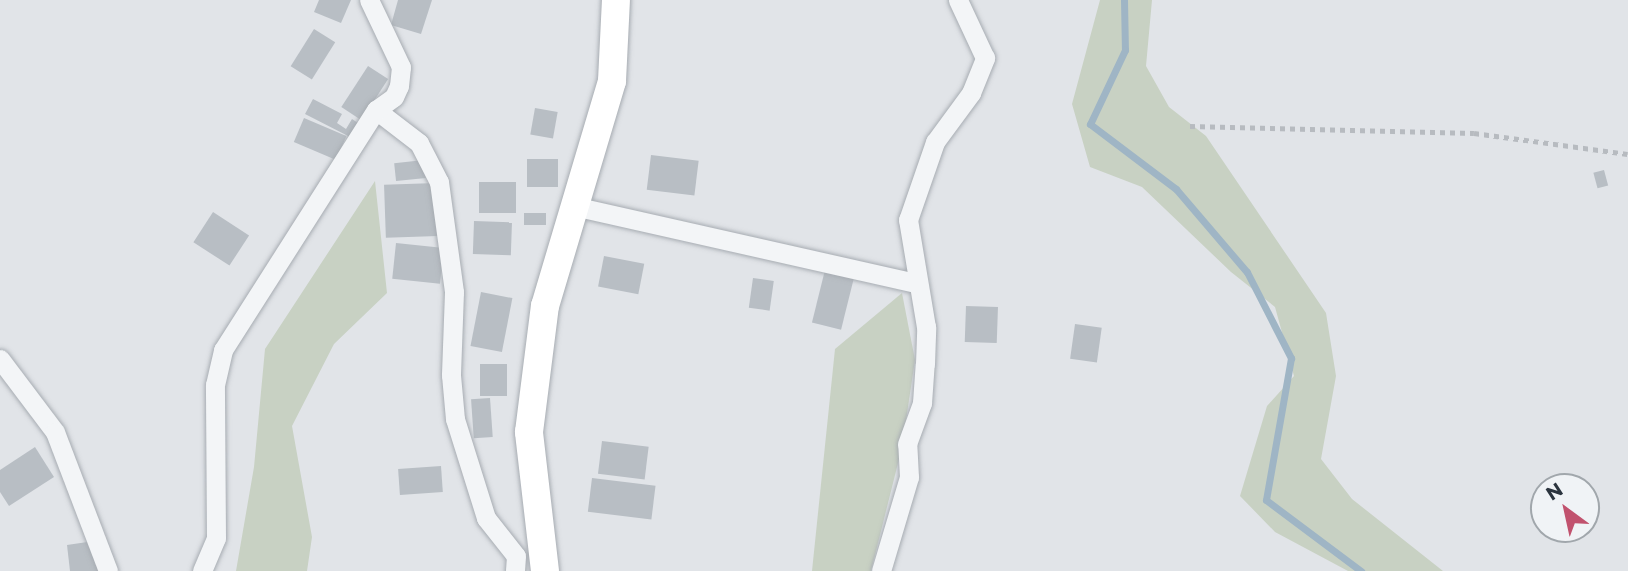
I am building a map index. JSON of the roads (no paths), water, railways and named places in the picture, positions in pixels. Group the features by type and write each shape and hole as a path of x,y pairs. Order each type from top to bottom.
{"street":[{"path":"202,571 216,538 215,385 223,350 376,110 394,97 401,67 369,0"},
{"path":"545,571 529,432 545,306 612,81 616,0"},
{"path":"881,571 909,477 907,444 922,403 926,327 908,220 935,142 971,93 985,58 958,0"},
{"path":"376,110 419,143 439,182 454,292 451,375 455,419 486,518 516,556 515,571"},
{"path":"575,206 917,283"},
{"path":"0,359 55,432 108,571"}],"waterway":[{"path":"1124,0 1125,50 1090,124 1176,189 1247,272 1291,358 1266,500 1361,571"}]}
